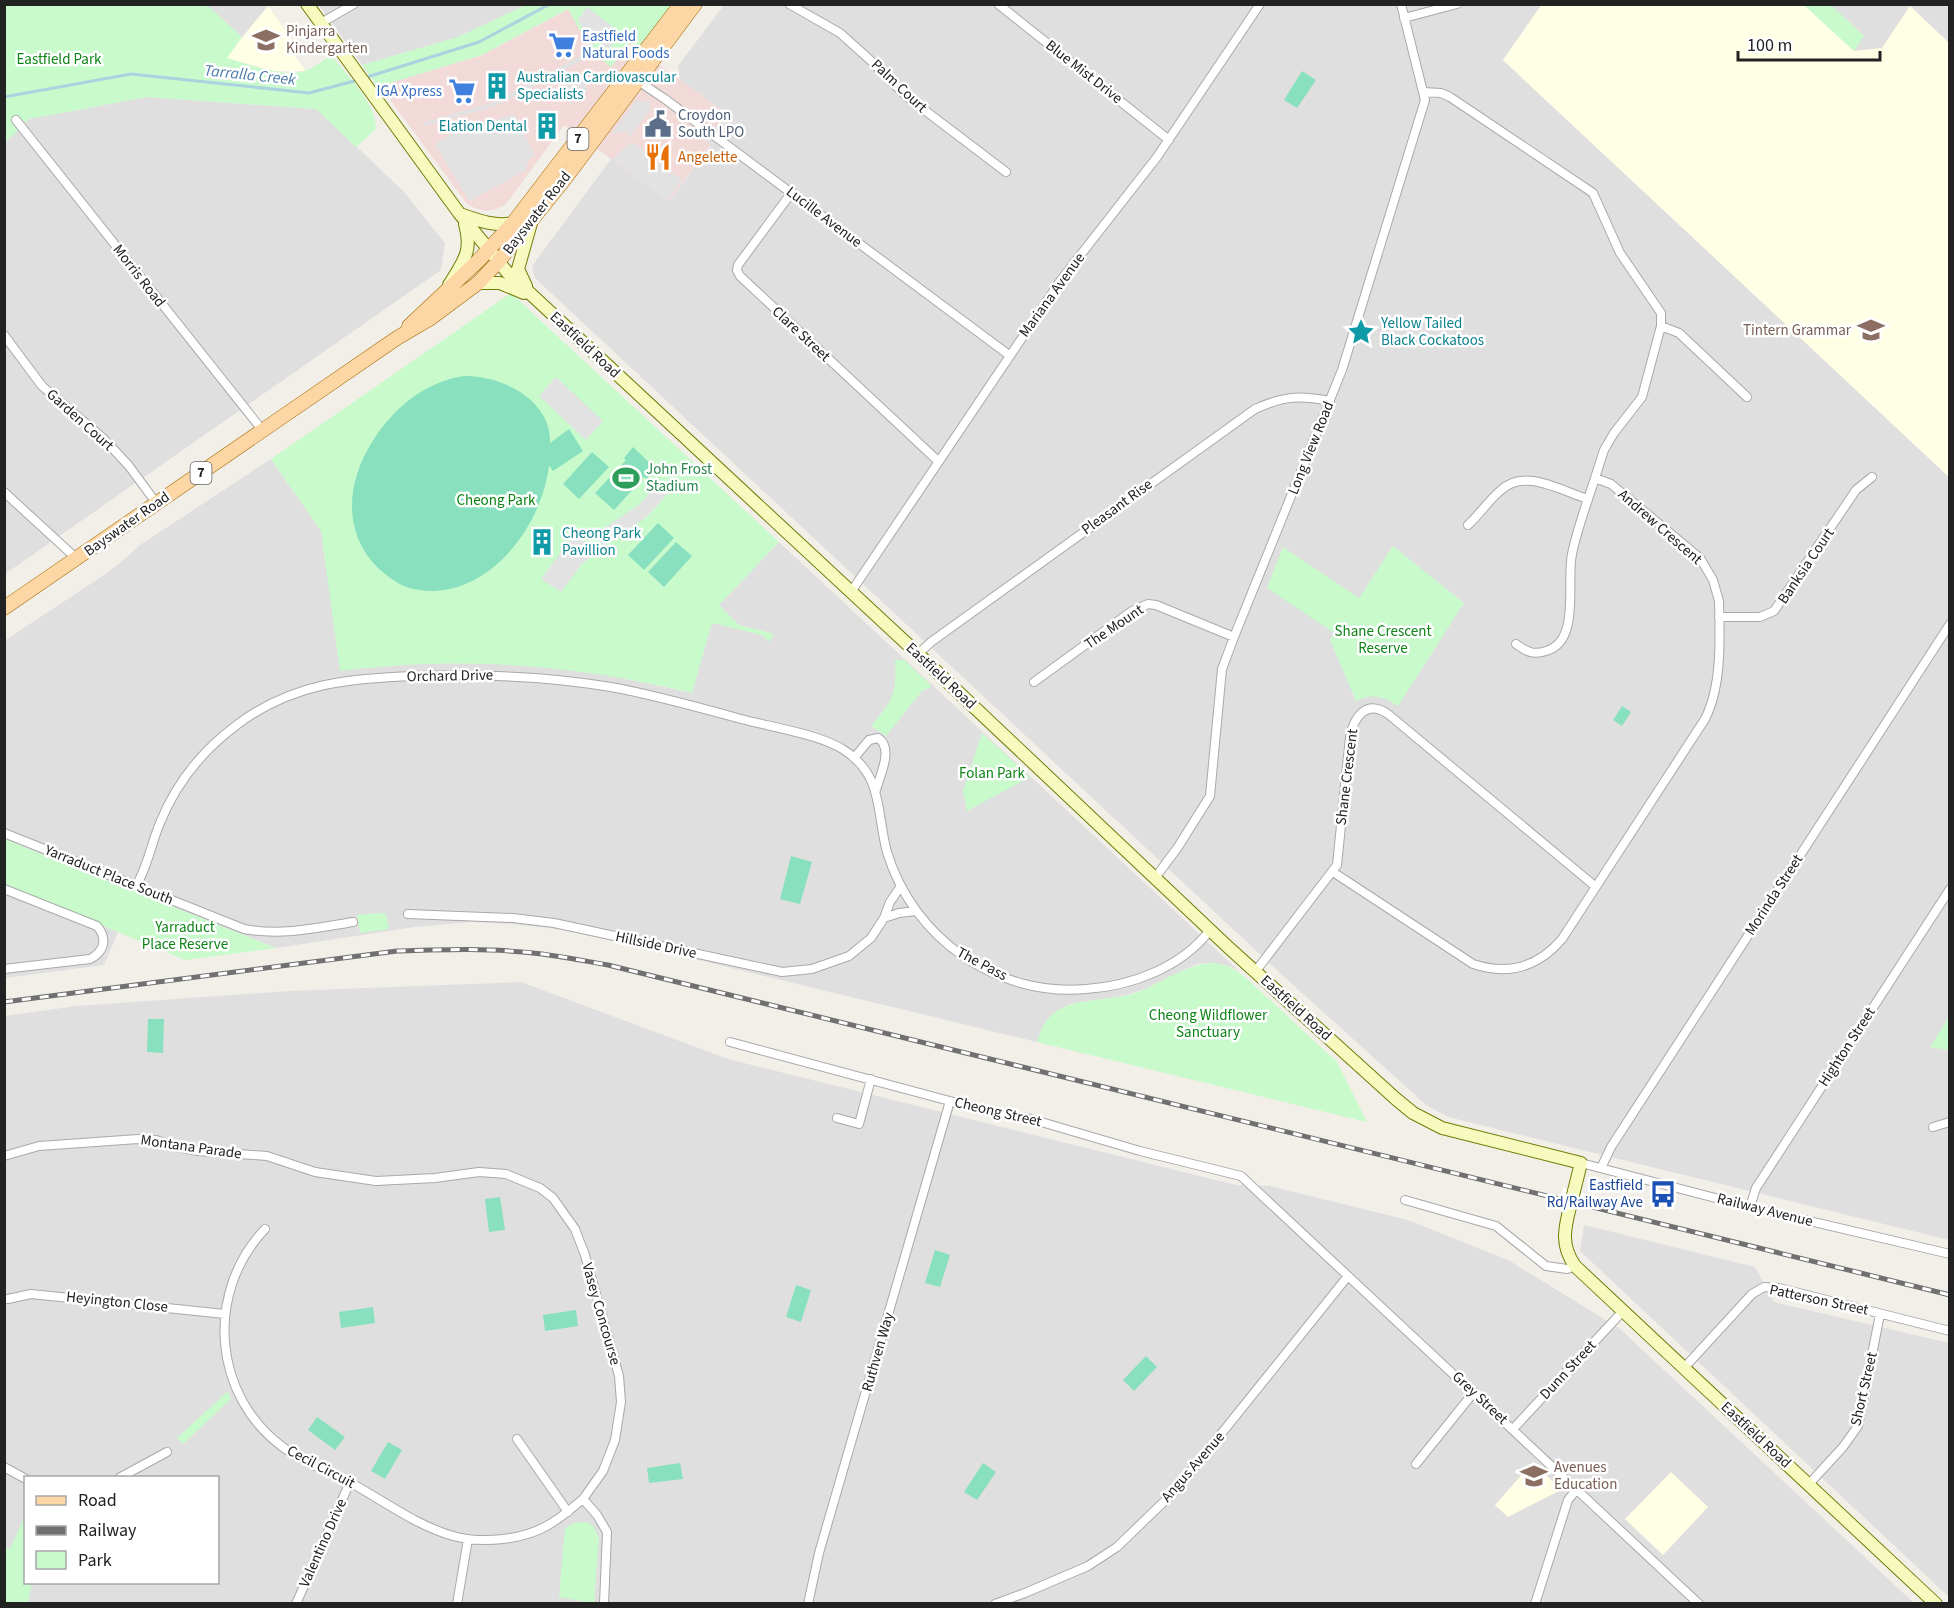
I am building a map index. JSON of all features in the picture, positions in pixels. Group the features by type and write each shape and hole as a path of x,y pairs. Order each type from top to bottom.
{"main road":[{"name":"Eastfield Road","path":"307,4 461,216 498,262 1255,972 1396,1099 1420,1117 1456,1133 1581,1163 1564,1230 1564,1244 1575,1266 1936,1604"},
{"name":"Bayswater Road","path":"397,338 489,251 513,223 681,4"},
{"name":"Bayswater Road","path":"4,609 478,283 531,222 695,4"},
{"path":"622,82 638,81"},
{"path":"461,216 493,224 513,223"},
{"path":"447,289 468,250 469,239 461,216"},
{"path":"531,222 518,269 534,297"},
{"path":"478,283 500,283 534,297"}],"street":[{"path":"321,23 354,4"},
{"name":"Palm Court","path":"789,4 840,33 906,96 1006,172"},
{"name":"Blue Mist Drive","path":"998,4 1169,140"},
{"name":"Mariana Avenue","path":"851,592 1061,280 1169,140 1260,4"},
{"name":"Long View Road","path":"1155,878 1178,847 1210,796 1222,669 1342,370 1425,100 1401,4"},
{"path":"1404,18 1457,4"},
{"name":"Lucille Avenue","path":"638,81 792,192 1009,355"},
{"path":"1423,92 1441,93 1450,97 1593,193 1620,253 1660,313 1661,326 1642,397 1604,450 1588,499 1572,555 1568,630 1563,639 1550,650 1538,654 1528,653 1516,645"},
{"name":"Morris Road","path":"16,120 263,431"},
{"name":"Clare Street","path":"792,192 738,265 737,270 740,276 938,461"},
{"path":"1661,326 1679,333 1746,397"},
{"name":"Garden Court","path":"4,335 42,386 103,438 129,466 157,504"},
{"name":"Pleasant Rise","path":"918,654 931,642 1255,409 1285,397 1303,396 1330,401"},
{"name":"Banksia Court","path":"1719,617 1760,617 1774,611 1856,490 1872,477"},
{"name":"Andrew Crescent","path":"1333,872 1465,960 1488,968 1503,969 1524,966 1548,954 1562,939 1711,709 1717,687 1719,617 1717,590 1713,580 1700,558 1611,484 1595,478"},
{"path":"1468,525 1501,489 1511,482 1531,480 1588,499"},
{"path":"4,492 77,559"},
{"name":"The Mount","path":"1034,682 1132,611 1148,604 1234,636"},
{"name":"Morinda Street","path":"1601,1168 1611,1147 1950,624"},
{"name":"Orchard Drive","path":"136,886 148,862 160,824 174,795 189,771 207,750 236,725 280,698 301,690 326,685 390,677 466,674 576,682 647,695 806,736 834,745 854,758"},
{"name":"Shane Crescent","path":"1255,972 1337,865 1352,726 1358,715 1365,710 1374,709 1388,714 1596,887"},
{"name":"The Pass","path":"876,790 886,753 883,741 878,738 869,740 854,758 865,770 876,790 886,848 901,886 916,911 948,946 990,972 1024,984 1062,990 1121,984 1150,974 1179,958 1195,947 1210,930"},
{"name":"Yarraduct Place South","path":"4,833 244,928 266,933 353,922"},
{"name":"Hillside Drive","path":"408,914 513,918 554,923 782,972 812,969 849,956 871,938 901,886"},
{"path":"4,889 97,926 102,932 104,945 101,952 90,959 4,969"},
{"name":"Highton Street","path":"1750,1207 1756,1188 1950,889"},
{"path":"884,918 899,912 916,911"},
{"name":"Cheong Street","path":"730,1042 987,1111 1031,1119 1140,1151 1240,1176 1260,1193"},
{"path":"837,1118 858,1124 871,1079"},
{"name":"Ruthven Way","path":"808,1604 819,1553 950,1101"},
{"path":"1933,1127 1950,1122"},
{"name":"Montana Parade","path":"4,1156 39,1146 138,1139 156,1140 177,1148 267,1156 315,1172 376,1181"},
{"name":"Railway Avenue","path":"1581,1163 1750,1207 1950,1254"},
{"name":"Vasey Concourse","path":"376,1181 435,1178 479,1172 506,1174 540,1188 564,1211 575,1229 585,1255 619,1377 621,1402 619,1422 610,1456 596,1483 583,1499"},
{"name":"Grey Street","path":"1260,1193 1699,1604"},
{"path":"1405,1200 1496,1226 1546,1266 1567,1269 1575,1266"},
{"name":"Cecil Circuit","path":"266,1229 246,1252 235,1273 228,1295 224,1337 228,1361 238,1392 259,1425 285,1448 442,1532 468,1539 519,1536 550,1525 583,1499"},
{"name":"Angus Avenue","path":"994,1604 1088,1566 1117,1547 1176,1490 1348,1276"},
{"name":"Patterson Street","path":"1684,1368 1752,1294 1764,1287 1779,1288 1950,1331"},
{"name":"Heyington Close","path":"8,1299 31,1293 225,1314"},
{"name":"Dunn Street","path":"1513,1429 1623,1311"},
{"name":"Short Street","path":"1809,1484 1843,1447 1858,1426 1880,1314"},
{"path":"1416,1464 1474,1392"},
{"path":"517,1439 568,1512"},
{"path":"122,1476 148,1460 167,1452"},
{"path":"4,1467 24,1478"},
{"name":"Valentino Drive","path":"296,1604 350,1482"},
{"path":"1535,1604 1568,1500 1577,1489"},
{"path":"583,1499 608,1532 604,1604"},
{"path":"457,1604 468,1539"}],"shaded area":[{"path":"267,4 268,6 242,37 206,5"},
{"name":"Tintern Grammar","path":"1542,4 1804,5 1854,51 1882,48 1910,6 1949,43 1949,477 1503,60"},
{"path":"319,5 526,5 458,37 362,65"},
{"path":"724,5 1542,5 1503,60 1949,477 1949,1240 1448,1117 1426,1105 1280,973 535,278 532,266 611,159 669,201 711,146 705,141 726,113 680,80 678,66"},
{"path":"1804,5 1949,5 1949,43 1910,6 1882,48 1854,51"},
{"name":"Pinjarra Kindergarten","path":"268,6 294,43 288,47 306,71 274,71 226,58"},
{"path":"587,7 621,33 609,49 599,42 591,46 578,20"},
{"path":"569,9 592,52 611,66 629,43 726,113 706,141 711,145 669,201 564,125 506,204 486,211 475,208 467,204 380,86 482,55"},
{"path":"581,56 583,60 496,106 424,126 422,123 495,102"},
{"path":"581,78 588,90 571,104 563,88"},
{"path":"147,97 317,109 404,192 445,243 441,270 5,574 4,143 29,119"},
{"path":"637,100 640,102 649,100 650,110 629,138 626,131 615,134 613,132"},
{"path":"515,114 535,156 529,159 525,171 469,201 435,144 450,135"},
{"path":"632,142 682,180 668,200 612,159"},
{"path":"556,377 603,421 586,440 539,396"},
{"path":"271,459 321,531 341,670 420,663 513,664 601,673 692,693 712,622 762,635 770,641 773,634 739,625 719,605 779,542 1239,971 1229,966 1213,963 1197,964 1153,986 1133,993 1070,1004 1052,1015 1040,1032 1037,1042 686,957 559,929 471,922 415,927 276,948 5,839 4,641 98,579 140,545"},
{"path":"655,486 667,494 644,519 604,546 594,535 640,504"},
{"path":"576,532 596,553 582,564 561,592 541,579"},
{"path":"4,885 118,932 104,965 5,978"},
{"path":"521,982 728,1059 1236,1185 1270,1186 1408,1220 1510,1261 1620,1329 1914,1603 5,1604 5,1016 76,1006 289,991"},
{"path":"1584,1225 1755,1267 1774,1302 1949,1343 1949,1597 1580,1251"},
{"name":"Avenues Education","path":"1533,1462 1561,1490 1508,1517 1495,1505"},
{"path":"1671,1472 1708,1507 1663,1555 1625,1519"}],"green space":[{"name":"Eastfield Park","path":"5,5 207,5 242,37 227,58 267,70 288,73 307,70 331,55 366,99 375,119 376,129 356,147 316,109 147,97 29,119 5,143"},
{"path":"526,5 674,5 640,50 629,43 611,67 592,52 568,9 482,55 380,86 362,65 458,37"},
{"path":"1804,5 1831,5 1864,36 1854,51"},
{"path":"1302,71 1316,80 1297,108 1284,100"},
{"name":"Cheong Park","path":"511,293 779,542 719,605 739,625 774,634 769,642 762,635 712,623 692,693 604,675 517,666 430,664 340,671 321,531 271,459"},
{"path":"464,376 493,380 522,393 543,414 550,443 569,429 583,451 553,471 549,465 544,489 535,513 522,536 486,573 464,585 439,591 408,588 378,568 366,554 358,538 353,522 352,505 358,471 382,427 401,407 436,384"},
{"name":"John Frost Stadium","path":"633,447 656,469 647,479 644,477 614,510 595,493 626,460 624,458"},
{"path":"592,452 609,467 579,499 563,484"},
{"path":"658,523 674,538 644,570 628,555"},
{"path":"676,542 692,556 664,587 648,572"},
{"name":"Shane Crescent Reserve","path":"1393,546 1464,603 1398,706 1378,697 1367,697 1356,701 1330,640 1334,633 1267,588 1283,547 1359,598"},
{"path":"895,660 904,660 931,685 930,688 922,691 886,736 871,726 892,696"},
{"path":"1622,706 1631,712 1622,726 1613,720"},
{"name":"Folan Park","path":"982,733 1030,777 967,811 963,791"},
{"name":"Yarraduct Place Reserve","path":"4,839 276,948 185,960 5,885"},
{"path":"791,856 812,862 800,904 780,899"},
{"path":"386,914 389,929 360,933 357,915"},
{"name":"Cheong Wildflower Sanctuary","path":"1213,963 1229,966 1245,977 1337,1062 1367,1122 1037,1042 1048,1019 1055,1012 1067,1006 1132,994 1192,967"},
{"path":"1949,1017 1949,1050 1930,1047"},
{"path":"148,1019 164,1019 163,1053 147,1052"},
{"path":"500,1197 505,1230 489,1232 485,1199"},
{"path":"935,1250 950,1255 940,1287 925,1283"},
{"path":"796,1285 811,1290 801,1322 786,1317"},
{"path":"373,1307 375,1323 341,1328 339,1312"},
{"path":"576,1310 578,1326 545,1331 543,1315"},
{"path":"1146,1356 1157,1367 1134,1391 1123,1380"},
{"path":"228,1391 231,1399 183,1444 177,1438"},
{"path":"317,1417 345,1437 335,1450 308,1430"},
{"path":"388,1442 402,1450 385,1479 371,1471"},
{"path":"680,1463 683,1479 649,1483 647,1468"},
{"path":"983,1463 996,1472 977,1500 964,1492"},
{"path":"24,1517 24,1584 32,1584 28,1603 5,1603 5,1547 10,1549"},
{"path":"577,1522 589,1523 594,1527 599,1538 594,1603 559,1597 565,1528"}],"pier":[{"path":"1563,1188 1584,1193 1579,1209 1560,1204"}],"waterway":[{"name":"Tarralla Creek","path":"364,78 479,42 550,4"},
{"name":"Tarralla Creek","path":"4,97 131,74 309,93 358,80"}],"railway":[{"path":"4,1002 397,951 491,950 554,956 608,965 1950,1295"}],"place":[{"name":"Pinjarra Kindergarten","path":"266,40"},
{"name":"Eastfield Natural Foods","path":"562,45"},
{"name":"Australian Cardiovascular Specialists","path":"497,86"},
{"name":"IGA Xpress","path":"462,91"},
{"name":"Croydon South LPO","path":"658,124"},
{"name":"Elation Dental","path":"547,126"},
{"name":"Angelette","path":"658,157"},
{"name":"Tintern Grammar","path":"1871,330"},
{"name":"Yellow Tailed Black Cockatoos","path":"1361,332"},
{"name":"John Frost Stadium","path":"626,478"},
{"name":"Cheong Park Pavillion","path":"542,542"},
{"name":"Eastfield Rd/Railway Ave","path":"1663,1194"},
{"name":"Avenues Education","path":"1534,1476"}]}
